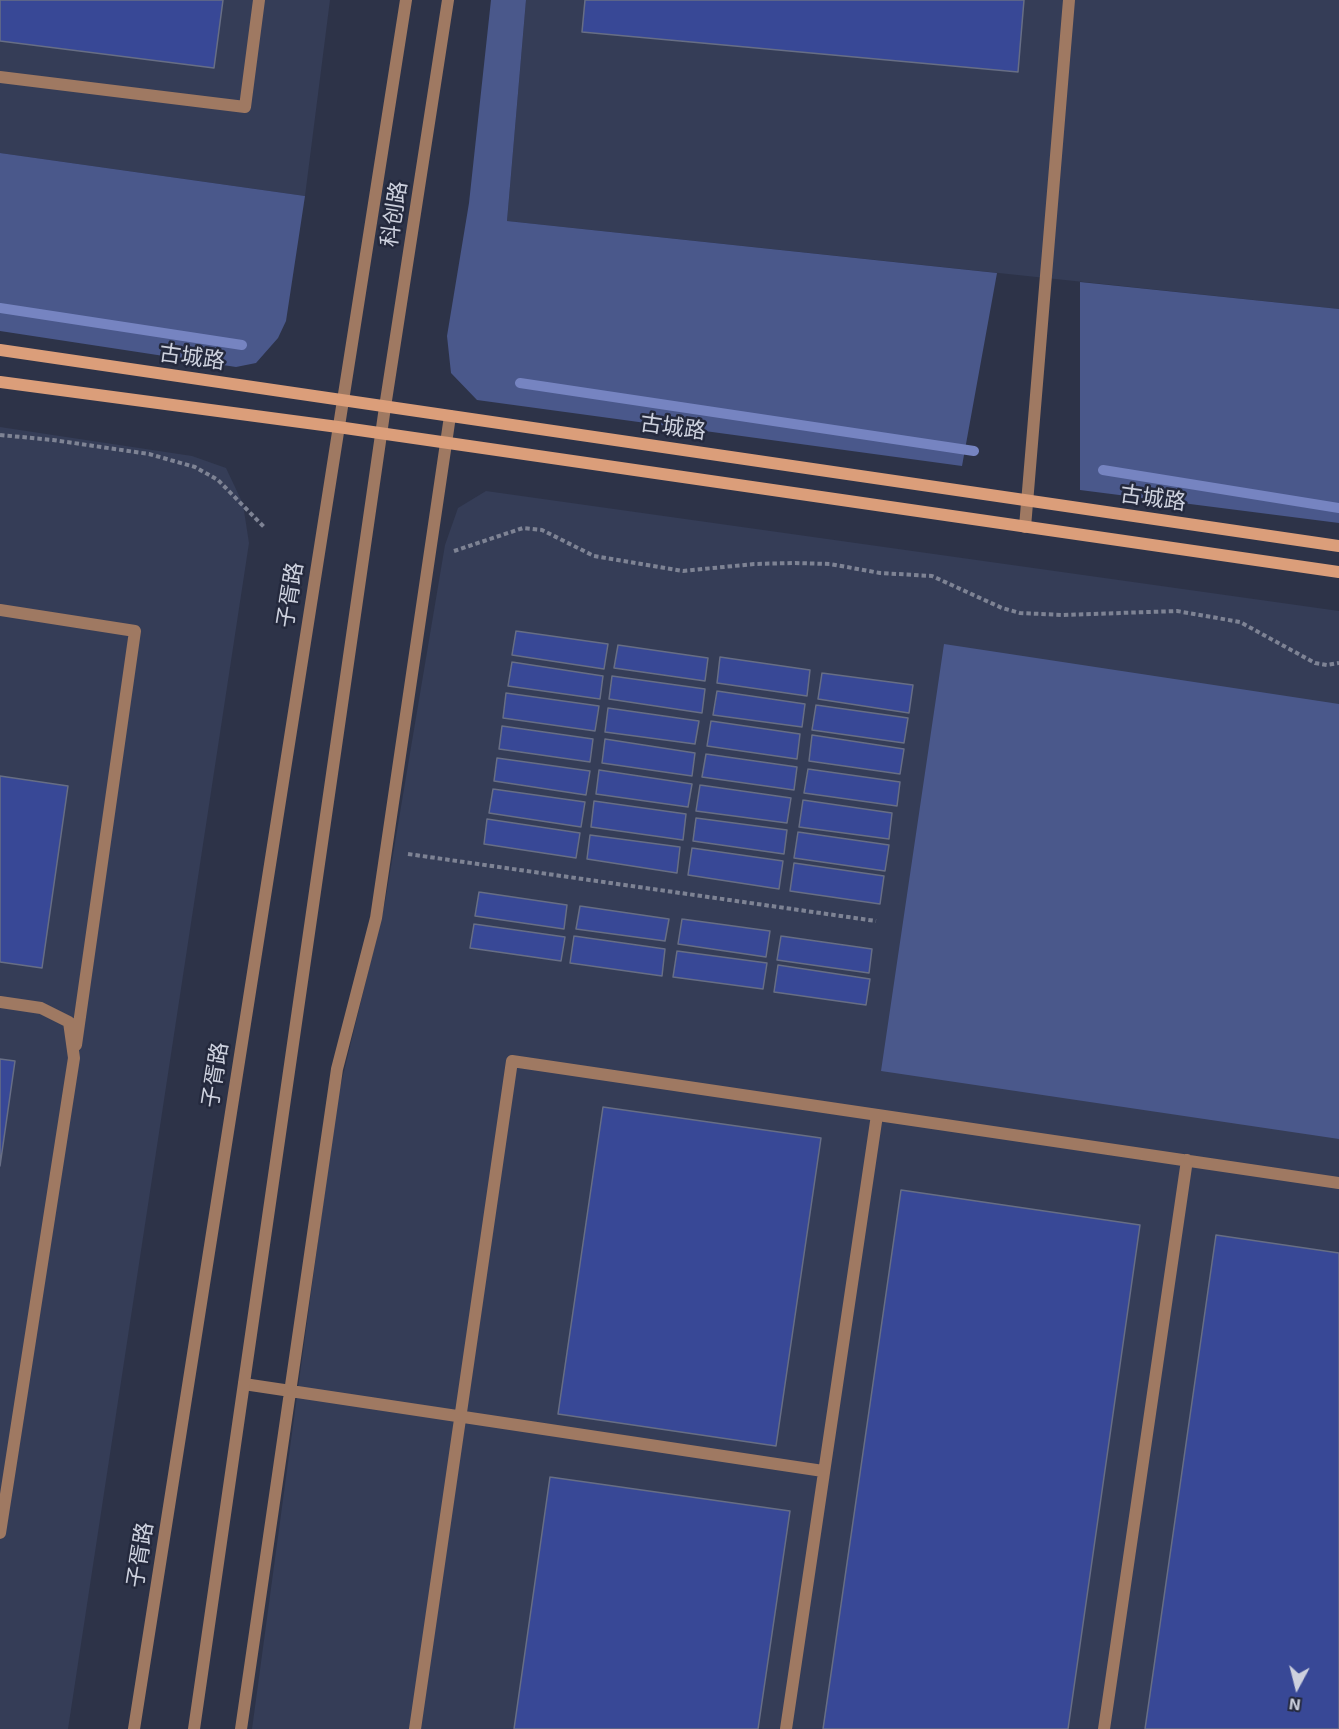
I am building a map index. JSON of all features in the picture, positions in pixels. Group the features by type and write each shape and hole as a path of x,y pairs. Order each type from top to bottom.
{"main road":[{"name":"古城路","path":"0,350 1339,546"},
{"name":"古城路","path":"0,381 338,427 1339,572"}],"street":[{"path":"0,77 245,107 259,0"},
{"name":"科创路","path":"338,427 406,0"},
{"name":"科创路","path":"382,434 448,0"},
{"path":"1025,527 1069,0"},
{"path":"241,1729 337,1069 376,918 450,416"},
{"name":"子胥路","path":"134,1729 338,427"},
{"path":"194,1729 382,434"},
{"path":"0,610 135,631 74,1058 0,1533"},
{"path":"0,1002 41,1008 69,1023 74,1058"},
{"path":"415,1729 512,1061 1339,1183"},
{"path":"786,1729 877,1115"},
{"path":"1104,1729 1187,1160"},
{"path":"244,1384 824,1471"}],"path":[{"path":"0,435 149,454 195,467 218,480 264,527"},
{"path":"429,559 523,528 542,530 594,556 672,570 709,570 754,564 830,564 880,573 932,576 1002,608 1020,613 1063,615 1177,611 1202,614 1240,622 1315,663 1327,665 1339,663"},
{"path":"386,851 876,921"}],"shaded area":[{"path":"0,0 330,0 305,196 0,153"},
{"path":"491,0 526,0 507,221 997,273 962,466 477,400 451,373 447,336 469,203"},
{"path":"526,0 1339,0 1339,309 507,221"},
{"path":"0,153 305,196 286,321 278,338 256,363 236,367 0,331"},
{"path":"1080,282 1339,309 1339,523 1080,490"},
{"path":"0,427 192,456 226,468 243,504 249,543 68,1729 0,1729"},
{"path":"486,491 1339,611 1339,1729 252,1729 337,1100 385,902 445,545 458,508"},
{"path":"944,644 1339,704 1339,1139 881,1071"}],"building":[{"path":"0,0 223,0 214,68 0,41"},
{"path":"585,0 1024,0 1018,72 582,32"},
{"path":"516,631 608,644 604,669 512,655"},
{"path":"618,645 708,658 705,681 614,668"},
{"path":"720,657 810,670 807,696 717,683"},
{"path":"512,662 603,676 600,699 508,686"},
{"path":"822,673 913,685 909,713 818,699"},
{"path":"612,676 705,689 702,713 609,699"},
{"path":"717,691 805,704 802,727 713,715"},
{"path":"506,693 599,706 595,731 503,718"},
{"path":"816,705 908,718 904,743 812,730"},
{"path":"608,708 699,721 695,744 605,732"},
{"path":"711,721 800,734 797,759 707,746"},
{"path":"502,726 593,739 590,762 499,749"},
{"path":"812,735 904,749 900,774 809,761"},
{"path":"605,739 695,753 692,776 602,763"},
{"path":"706,754 797,767 794,790 702,777"},
{"path":"497,758 590,771 586,795 494,781"},
{"path":"808,769 900,782 897,806 804,793"},
{"path":"599,770 692,784 688,807 596,794"},
{"path":"0,776 68,786 42,968 0,962"},
{"path":"700,785 791,798 787,823 696,811"},
{"path":"493,789 585,802 581,827 489,813"},
{"path":"803,800 892,813 889,839 799,827"},
{"path":"594,801 686,814 683,840 591,827"},
{"path":"696,818 787,830 784,854 693,841"},
{"path":"487,819 580,833 576,858 484,844"},
{"path":"798,832 889,845 885,871 794,858"},
{"path":"590,835 680,847 677,873 587,859"},
{"path":"692,848 783,861 779,889 688,875"},
{"path":"794,863 884,876 880,904 790,891"},
{"path":"479,892 567,905 564,929 475,916"},
{"path":"580,906 669,919 665,941 576,929"},
{"path":"682,919 770,931 766,957 678,944"},
{"path":"474,924 565,937 561,961 470,948"},
{"path":"574,936 665,949 662,976 570,963"},
{"path":"781,936 872,949 869,973 777,960"},
{"path":"677,951 767,963 763,989 673,977"},
{"path":"778,965 870,979 866,1005 774,992"},
{"path":"0,1059 15,1061 0,1166"},
{"path":"603,1107 821,1138 776,1446 558,1414"},
{"path":"901,1190 1140,1225 1068,1729 823,1729"},
{"path":"1216,1235 1339,1253 1339,1729 1145,1729"},
{"path":"550,1477 790,1511 758,1729 514,1729"}],"waterway":[{"path":"0,308 242,345"},
{"path":"520,383 974,451"},
{"path":"1103,470 1339,508"}]}
